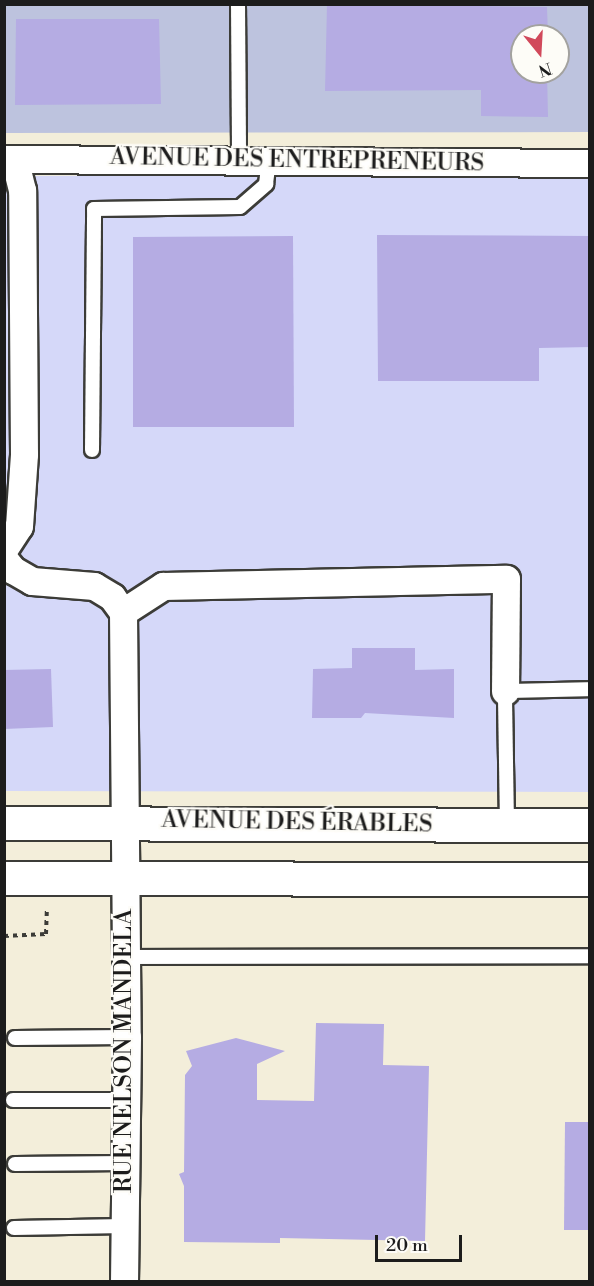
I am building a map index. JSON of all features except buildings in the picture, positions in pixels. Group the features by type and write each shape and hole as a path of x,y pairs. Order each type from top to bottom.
{"main road":[{"name":"AVENUE DES ÉRABLES","path":"4,823 122,821 590,825"},
{"path":"4,878 590,879"}],"street":[{"name":"AVENUE DES ENTREPRENEURS","path":"9,159 590,163"},
{"path":"4,549 19,526 24,454 22,190 9,159"},
{"path":"4,559 13,570 32,581 94,586 112,597 123,612 163,586 506,579 506,691"},
{"name":"RUE NELSON MANDELA","path":"123,612 122,821 127,1037 124,1281"}],"lane":[{"path":"238,4 239,160"},
{"path":"92,450 94,209 240,207 266,184 269,160"},
{"path":"507,825 506,691 590,689"},
{"path":"126,957 590,956"},
{"path":"15,1038 127,1037"},
{"path":"13,1100 125,1100"},
{"path":"15,1164 126,1163"},
{"path":"14,1228 125,1226"}],"path":[{"path":"4,936 46,934 48,878"}],"shaded area":[{"path":"4,5 589,5 589,132 5,133"},
{"path":"589,174 589,792 5,791 4,176"}]}
